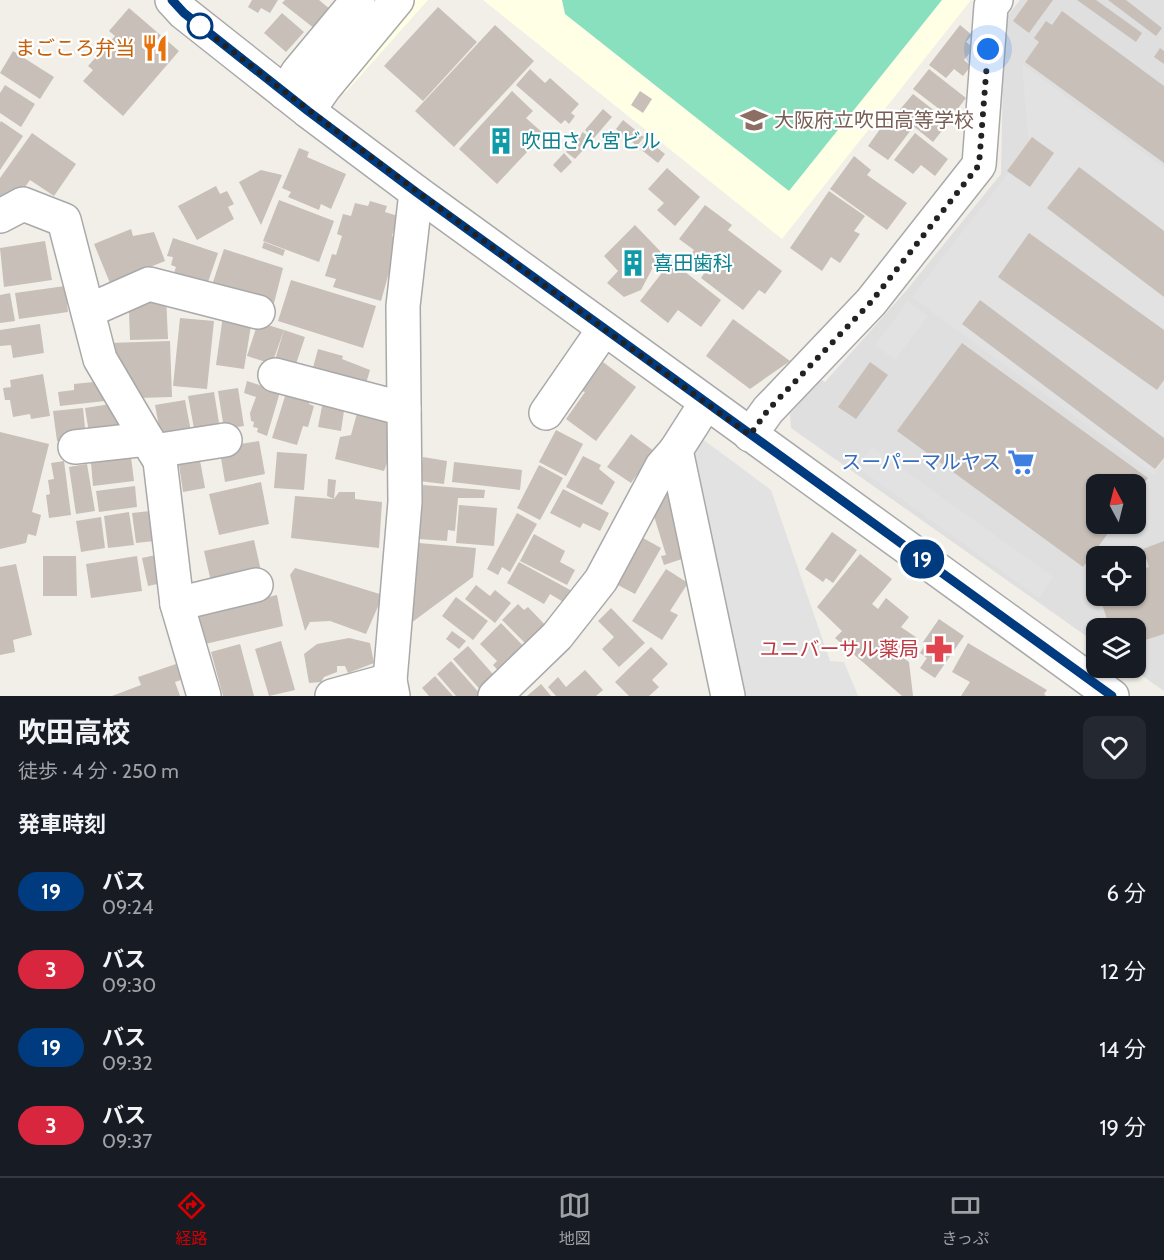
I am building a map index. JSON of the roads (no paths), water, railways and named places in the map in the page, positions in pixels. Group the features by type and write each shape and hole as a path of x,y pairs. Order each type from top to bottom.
{"street":[{"path":"296,102 298,72 358,0"},
{"path":"296,102 324,88 397,0"},
{"path":"750,435 768,410 871,302 979,165 991,6 996,0"},
{"path":"183,4 296,102 416,192 1112,696"},
{"path":"332,696 391,688 405,502 403,306 416,192"},
{"path":"0,216 23,204 64,220 100,359 160,461 177,604 204,696"},
{"path":"88,311 149,284 258,312"},
{"path":"546,413 604,329"},
{"path":"274,375 404,408"},
{"path":"495,696 557,636 601,580 662,466 676,450 706,403"},
{"path":"75,447 225,440"},
{"path":"676,450 728,696"},
{"path":"177,604 256,585"}],"place":[{"name":"まごころ弁当","path":"155,48"},
{"name":"大阪府立吹田高等学校","path":"754,120"},
{"name":"吹田さん宮ビル","path":"501,141"},
{"name":"喜田歯科","path":"633,263"},
{"name":"スーパーマルヤス","path":"1021,462"},
{"name":"ユニバーサル薬局","path":"939,649"}]}
